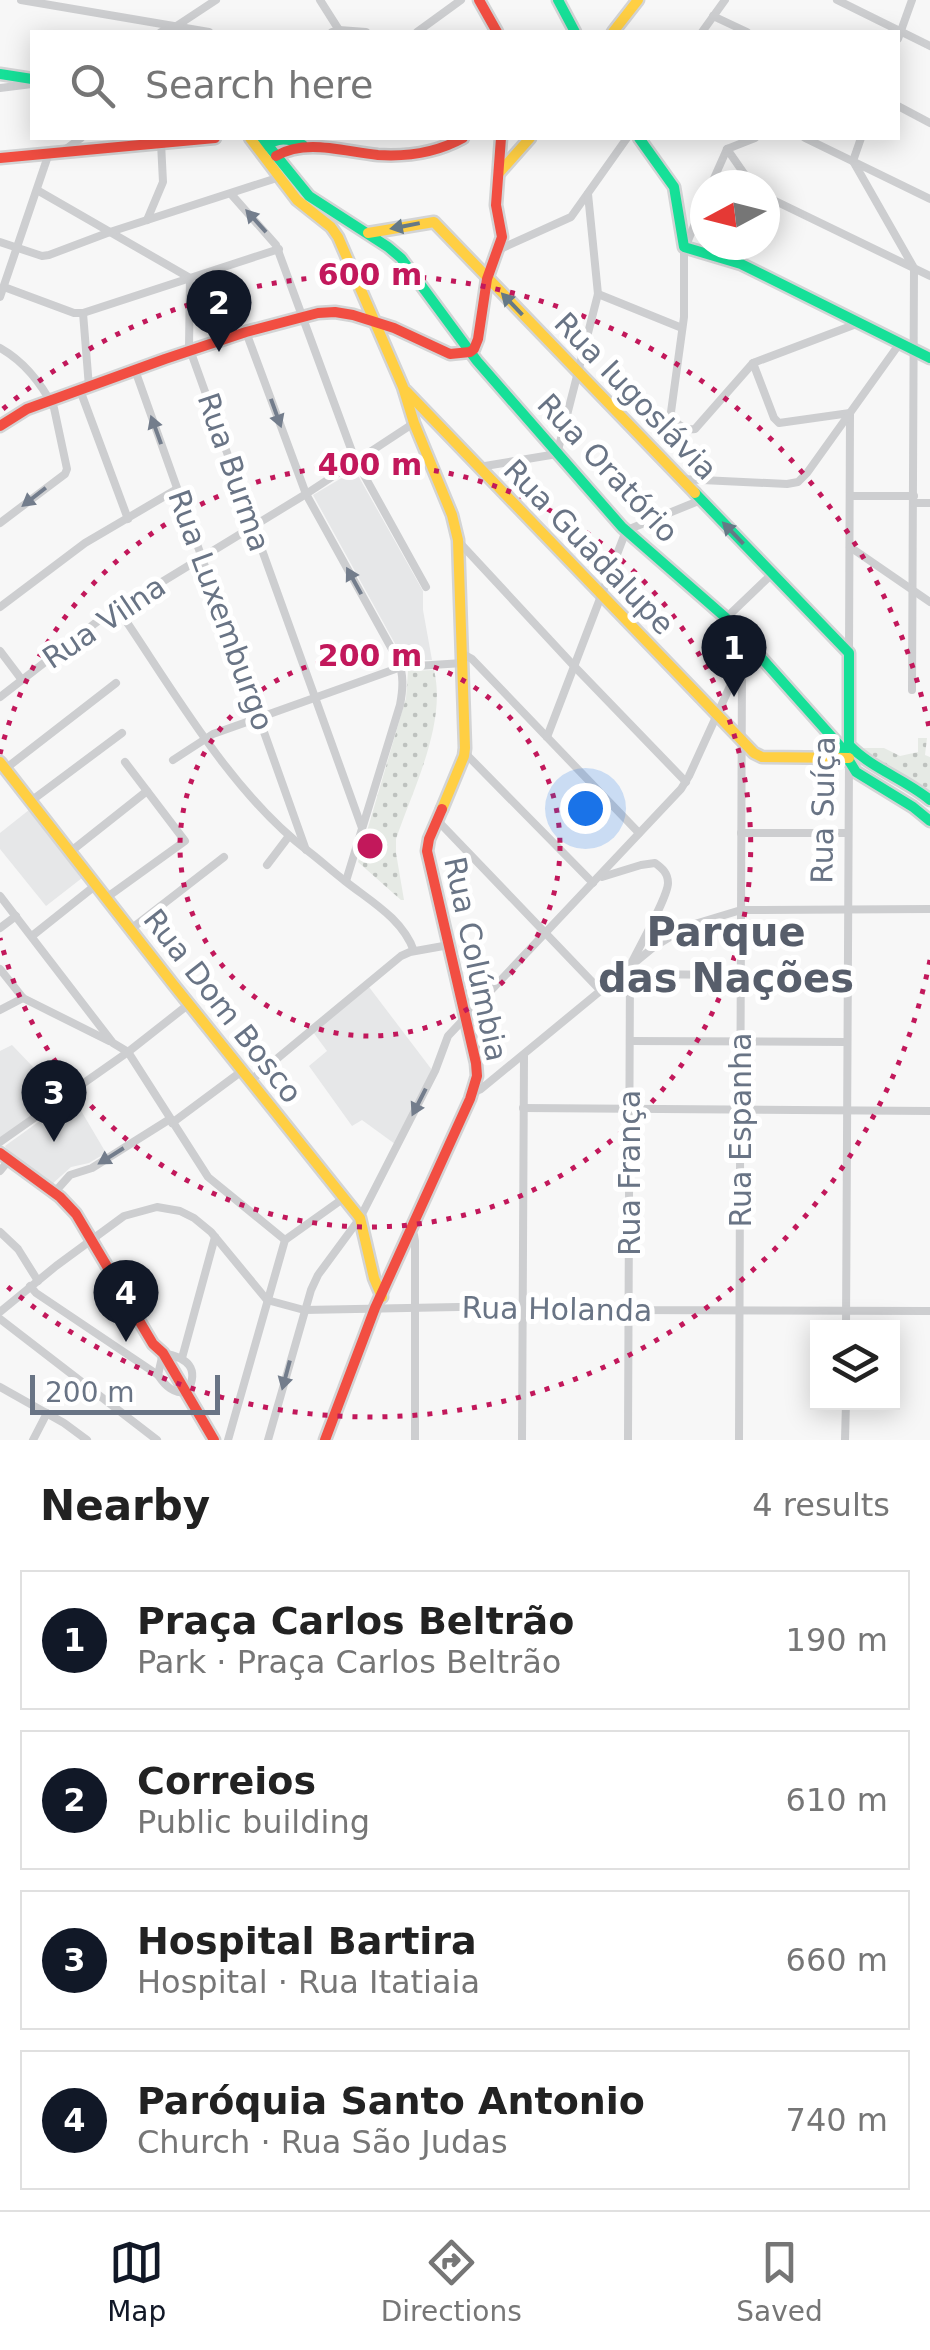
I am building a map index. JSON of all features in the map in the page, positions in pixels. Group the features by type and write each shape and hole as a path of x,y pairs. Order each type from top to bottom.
{"main road":[{"path":"479,0 496,30"},
{"path":"558,0 574,30"},
{"path":"614,30 638,0"},
{"path":"0,74 30,81"},
{"path":"0,158 192,140"},
{"path":"291,140 307,147"},
{"path":"276,156 286,149 307,147 410,156 438,151 455,140"},
{"path":"0,426 17,414 190,350 303,316 336,312 374,322 434,346 466,348 481,323 487,279 502,237 496,205 501,140"},
{"path":"498,174 528,140"},
{"path":"640,140 674,187 684,248 741,264 930,358"},
{"name":"Rua Oratório","path":"256,142 276,156 309,196 401,258 466,348 627,532 726,618 850,758 860,776 906,802 930,821"},
{"name":"Rua Colúmbia","path":"256,142 302,204 335,231 403,387 458,540 464,753 427,851 478,1070 472,1093 325,1440"},
{"name":"Rua Iugoslávia","path":"368,233 434,222 849,653"},
{"name":"Rua Guadalupe","path":"403,387 762,758"},
{"path":"414,422 426,414"},
{"name":"Rua Suíça","path":"849,653 849,745"},
{"path":"849,745 930,800"},
{"path":"742,761 850,758"},
{"name":"Rua Dom Bosco","path":"3,765 360,1218 380,1303"},
{"path":"4,1156 76,1214 214,1440"}],"street":[{"path":"21,0 196,30"},
{"path":"167,30 216,0"},
{"path":"320,0 335,30"},
{"path":"421,30 461,0"},
{"path":"704,30 725,0"},
{"path":"837,0 890,30"},
{"path":"900,32 912,0"},
{"path":"714,16 742,30"},
{"path":"900,35 930,46"},
{"path":"0,88 30,81"},
{"path":"900,107 930,123"},
{"path":"0,298 37,190 55,153 80,140"},
{"path":"85,140 91,149"},
{"path":"498,250 568,219 626,140"},
{"path":"718,170 727,149 751,140"},
{"path":"809,140 930,199"},
{"path":"860,140 853,161 914,268 912,690"},
{"path":"148,220 163,182 160,143"},
{"path":"727,149 742,170"},
{"path":"0,242 49,255 280,177"},
{"path":"37,190 190,278"},
{"path":"231,194 278,250 356,462 426,587"},
{"path":"478,467 557,454 598,294 588,194"},
{"path":"780,203 930,276"},
{"path":"498,216 509,237 517,242"},
{"path":"690,234 684,248 684,318 671,403 675,422 690,430 699,426 753,363 860,323"},
{"path":"4,287 83,313 278,250"},
{"name":"Rua Burma","path":"190,278 190,350 362,828"},
{"path":"598,294 682,328"},
{"path":"83,313 85,389 128,519"},
{"path":"246,332 306,494 401,667 401,697 346,881"},
{"path":"681,479 798,482 900,343"},
{"path":"0,348 24,364 54,408 66,465 65,474 0,523"},
{"path":"753,363 779,423 850,413"},
{"name":"Rua Luxemburgo","path":"135,370 306,850"},
{"name":"Rua Suíça","path":"849,653 850,413"},
{"name":"Rua Vilna","path":"0,697 98,621 306,494 414,422"},
{"path":"0,608 85,543 177,489"},
{"path":"850,496 930,503"},
{"path":"547,737 622,538 627,532 702,500"},
{"path":"458,540 686,782"},
{"path":"850,548 930,602"},
{"path":"726,618 772,574"},
{"path":"118,609 256,805 306,850 382,908 408,936 414,951"},
{"name":"Rua Espanha","path":"739,1440 742,740 738,680 744,639"},
{"path":"0,651 22,680"},
{"path":"173,760 206,737 401,667 472,659 639,832"},
{"path":"268,1440 304,1310 318,1276 360,1218 435,1070 448,1036 686,782 738,680"},
{"path":"3,765 116,683"},
{"path":"31,802 122,733"},
{"name":"Rua Suíça","path":"846,1320 849,745"},
{"path":"464,753 596,881"},
{"path":"106,898 185,839 125,762"},
{"path":"70,852 147,791"},
{"path":"437,820 600,990"},
{"path":"741,833 848,834"},
{"path":"267,864 289,836"},
{"path":"130,929 224,858"},
{"path":"596,881 652,863 662,868 667,878 664,897 630,970"},
{"path":"32,936 96,885"},
{"path":"0,896 114,1043"},
{"path":"472,1093 678,931 741,910 930,909"},
{"path":"0,928 16,916"},
{"path":"250,1082 396,960 414,951 449,945"},
{"path":"0,969 23,998 128,1052 208,1177 285,1240"},
{"path":"630,970 847,976"},
{"name":"Rua França","path":"628,1440 630,970"},
{"path":"0,1010 23,998"},
{"path":"0,1142 189,1004"},
{"path":"630,1041 847,1042"},
{"path":"520,1058 524,1071 522,1440"},
{"path":"54,1193 70,1175 92,1168 171,1121 242,1071"},
{"path":"476,1080 492,1080"},
{"path":"524,1108 930,1110"},
{"path":"0,1171 4,1156"},
{"path":"228,1440 285,1240 344,1198"},
{"path":"158,1440 0,1316 4,1301 34,1284 131,1213 157,1207 187,1214 201,1223 268,1300"},
{"path":"0,1232 18,1249 36,1293 158,1375 168,1388 187,1393 193,1380 182,1358 162,1353 158,1375"},
{"path":"412,1234 415,1440"},
{"path":"182,1358 215,1237"},
{"name":"Rua Holanda","path":"268,1300 304,1310 380,1303 628,1310 930,1311"},
{"path":"0,1386 87,1440"},
{"path":"845,1440 846,1410"},
{"path":"33,1440 47,1413"}],"shaded area":[{"path":"355,470 423,591 432,660 404,660 313,495"},
{"path":"434,670 437,690 432,734 396,839 401,900 358,862 406,698 408,671"},
{"path":"918,738 927,738 930,794 856,748 884,748 900,756 918,752"},
{"path":"29,810 82,878 46,906 0,849 0,833"},
{"path":"369,987 432,1070 395,1144 362,1120 352,1126 309,1066 327,1051 313,1032"},
{"path":"12,1045 56,1099 0,1139 0,1051"},
{"path":"73,1097 106,1153 71,1167 51,1185 5,1146"}],"traffic: fast":[{"path":"558,0 574,30"},
{"path":"0,74 30,79"},
{"path":"264,140 309,196 401,258 477,361 622,527 726,618 840,746 856,772 930,821"},
{"path":"264,147 283,140 303,145"},
{"path":"640,140 674,187 684,247 741,264 930,358"},
{"path":"695,493 849,653 849,745 930,800"}],"traffic: slow":[{"path":"615,30 638,0"},
{"path":"252,140 297,200 338,237 403,387 452,515 458,540 465,748 442,809"},
{"path":"499,173 528,140"},
{"path":"368,233 434,222 695,493"},
{"path":"406,391 754,753 762,757 849,758"},
{"path":"0,762 360,1218 382,1297"}],"traffic: jam":[{"path":"479,0 496,30"},
{"path":"0,158 194,140"},
{"path":"276,156 313,147 378,155 411,154 459,140"},
{"path":"0,426 27,409 165,359 318,313 353,315 394,328 450,354 470,352 478,339 487,279 502,237 496,205 501,140"},
{"path":"325,1440 375,1308 477,1076 427,851 442,809"},
{"path":"0,1153 60,1197 76,1214 214,1440"}],"place":[{"name":"Correios","path":"219,352"},
{"name":"Praça Carlos Beltrão","path":"734,697"},
{"name":"Hospital Bartira","path":"54,1142"},
{"name":"Paróquia Santo Antonio","path":"126,1342"}],"district":[{"name":"Parque das Nações","path":"726,955"}]}
